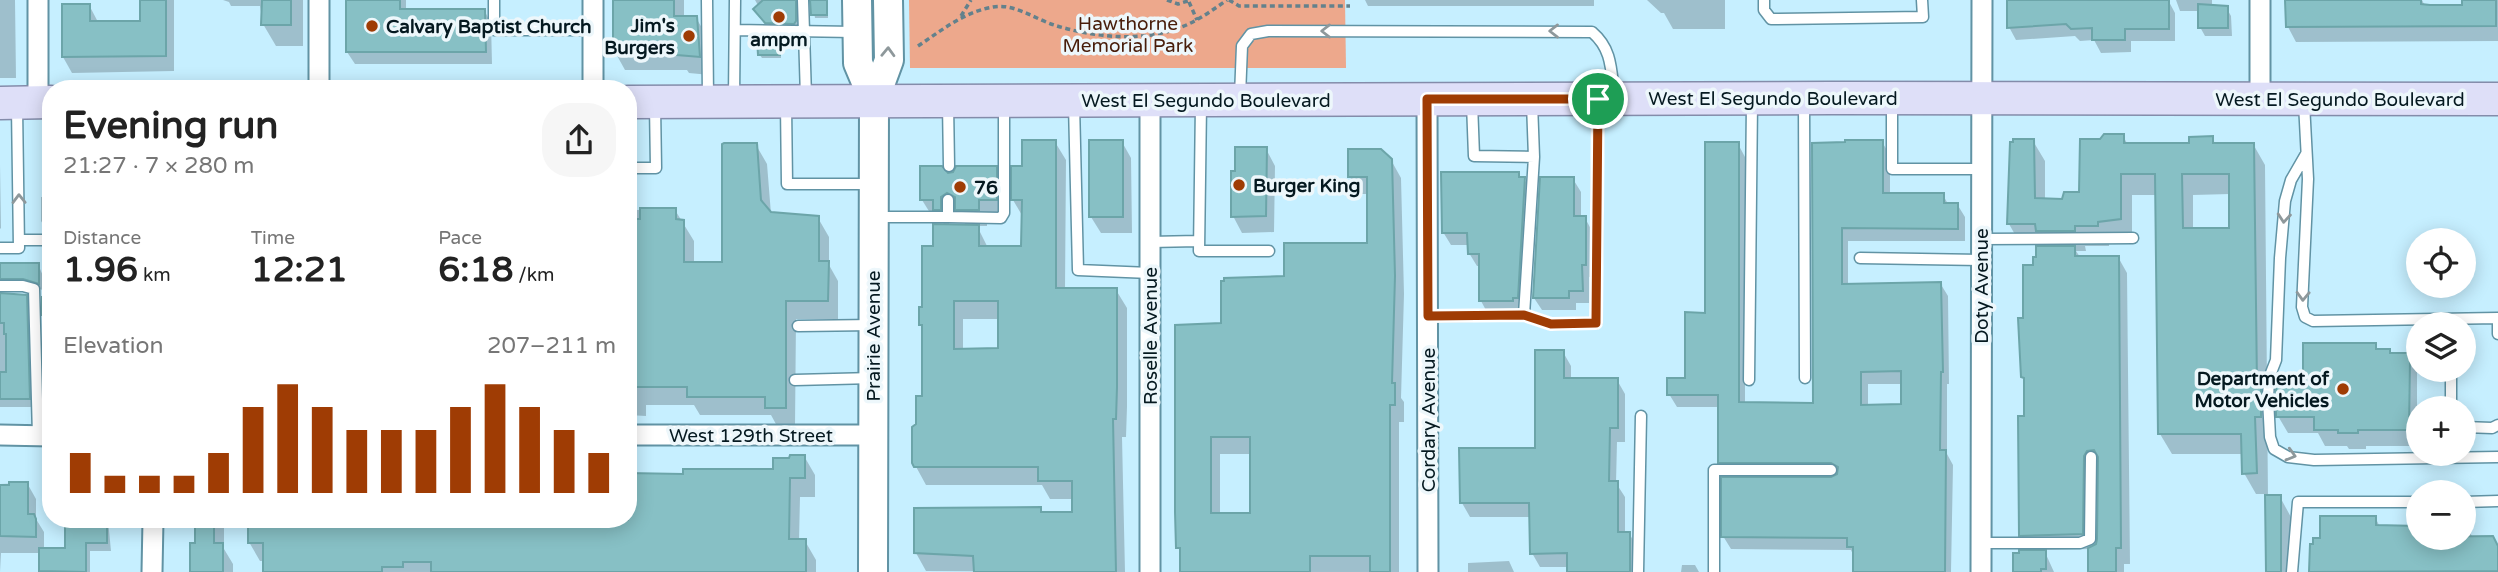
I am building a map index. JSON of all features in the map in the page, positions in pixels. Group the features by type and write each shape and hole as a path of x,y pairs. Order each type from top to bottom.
{"main road":[{"name":"Prairie Avenue","path":"857,0 858,63 874,101"},
{"name":"Prairie Avenue","path":"873,572 874,101 889,60 888,0"},
{"name":"West El Segundo Boulevard","path":"642,102 1752,98 2498,99"}],"street":[{"path":"27,103 38,0"},
{"path":"319,0 319,80"},
{"path":"593,0 593,80"},
{"name":"Doty Avenue","path":"1981,572 1982,0"},
{"path":"2260,0 2260,98"},
{"name":"Cordary Avenue","path":"1427,99 1428,572"},
{"name":"Roselle Avenue","path":"1150,100 1150,572"},
{"path":"0,435 42,436"},
{"name":"West 129th Street","path":"637,435 873,435"},
{"path":"152,572 153,528"}],"lane":[{"path":"494,0 494,30 593,30"},
{"path":"707,0 721,101"},
{"path":"721,101 735,30 735,0"},
{"path":"803,0 803,32 787,184 874,184"},
{"path":"1764,0 1764,10 1771,19 1923,17 1922,0"},
{"path":"735,30 857,32"},
{"path":"1240,100 1242,46 1251,34 1268,31 1592,32 1602,40 1610,55 1596,323 1551,324 1524,315 1428,316"},
{"path":"1749,380 1752,98"},
{"path":"1804,98 1805,378"},
{"path":"1892,98 1892,169 1982,169"},
{"path":"2304,98 2308,179 2303,313 2313,321 2406,321"},
{"path":"1472,99 1474,156 1534,157"},
{"path":"1524,315 1534,157 1532,99"},
{"path":"1074,100 1078,270 1150,273"},
{"path":"1202,100 1199,251 1269,251"},
{"path":"947,101 948,166"},
{"path":"873,217 1001,218 1004,213 1004,101"},
{"path":"637,168 656,168 642,102"},
{"path":"0,248 19,248 27,103"},
{"path":"2306,155 2291,180 2285,201 2276,360 2269,378 2268,399 2270,437 2274,449 2288,457 2314,460 2498,457"},
{"path":"948,200 948,217"},
{"path":"1981,239 2133,239"},
{"path":"19,240 42,240"},
{"path":"1150,242 1198,241"},
{"path":"1860,258 1981,260"},
{"path":"0,286 34,289 42,396"},
{"path":"2476,319 2498,318 2498,334"},
{"path":"797,326 873,325"},
{"path":"795,380 873,378"},
{"path":"1638,572 1641,416"},
{"path":"2476,427 2498,425"},
{"path":"1981,543 2087,541 2090,538 2091,457"},
{"path":"1714,572 1714,470 1831,470"},
{"path":"2476,502 2498,501"},
{"path":"2292,572 2298,502 2406,502"}],"path":[{"path":"960,18 971,0"},
{"path":"998,0 1004,7"},
{"path":"1167,0 1178,4 1190,1 1197,20"},
{"path":"918,46 960,18 995,6 1089,34 1148,37 1197,20 1228,0 1239,6 1350,6"},
{"path":"1335,0 1335,6"}],"green space":[{"name":"Hawthorne Memorial Park","path":"909,0 1345,0 1346,68 910,68"}],"building":[{"path":"140,0 166,0 166,56 62,57 62,4 90,4 90,21 140,21"},
{"path":"262,0 291,0 291,25 261,25"},
{"path":"346,0 400,0 400,9 485,9 486,52 346,52"},
{"path":"613,0 674,0 674,16 697,16 700,57 677,53 613,52"},
{"name":"ampm","path":"763,0 796,0 794,24 765,23 753,9"},
{"path":"810,0 827,0 827,15 811,15"},
{"path":"2007,0 2169,0 2169,29 2125,29 2125,40 2092,40 2092,28 2071,29 2066,24 2007,28"},
{"path":"2285,0 2421,0 2421,4 2462,5 2462,0 2496,0 2496,26 2286,27"},
{"path":"2198,4 2228,6 2228,28 2198,28"},
{"path":"757,38 780,38 780,55 758,55"},
{"path":"2104,134 2124,134 2124,143 2189,143 2189,137 2213,136 2213,143 2254,143 2257,385 2261,385 2261,417 2255,417 2257,473 2242,474 2241,434 2158,434 2155,174 2121,174 2121,219 2098,222 2098,226 2075,226 2075,231 2036,231 2035,224 2007,224 2010,142 2013,142 2013,139 2034,139 2035,198 2062,199 2064,192 2079,192 2080,139 2100,139","holes":["2182,174 2229,174 2229,228 2183,228"]},
{"path":"1022,140 1056,140 1056,288 1117,288 1117,387 1116,419 1113,419 1116,572 974,572 973,556 914,553 914,508 1041,507 1041,512 1072,512 1072,481 1038,481 1038,467 914,467 912,463 912,427 916,424 916,396 922,396 922,325 919,325 919,307 922,307 922,246 933,246 933,224 979,225 979,246 1021,246 1022,200 1011,200 1011,166 1022,166","holes":["954,301 998,301 998,348 954,349"]},
{"path":"1089,140 1123,140 1123,217 1089,217"},
{"path":"1883,140 1883,193 1944,193 1944,203 1958,203 1958,229 1842,228 1842,284 1941,282 1943,372 1940,450 1946,450 1945,572 1853,572 1853,547 1847,547 1847,538 1721,537 1721,477 1831,477 1837,474 1838,467 1831,463 1718,463 1718,395 1667,395 1667,378 1685,378 1685,312 1705,313 1705,142 1739,142 1739,402 1813,403 1812,143","holes":["1901,371 1901,404 1861,405 1861,372"]},
{"path":"757,143 761,200 771,212 819,216 819,261 829,261 828,301 786,301 786,408 765,408 765,397 687,397 687,387 637,387 637,219 640,219 640,208 676,208 676,219 684,220 684,262 722,262 722,144"},
{"path":"1235,147 1267,147 1266,216 1231,217 1231,171 1235,171"},
{"path":"1348,149 1381,149 1392,159 1395,276 1392,383 1395,383 1395,405 1390,405 1390,572 1370,572 1370,556 1310,556 1310,572 1180,572 1175,512 1175,325 1221,323 1221,281 1224,281 1224,278 1284,276 1284,243 1367,243 1367,177 1348,177","holes":["1211,437 1250,437 1250,513 1211,513"]},
{"path":"920,166 942,166 948,173 953,172 956,166 997,166 997,200 979,200 979,210 955,210 955,197 947,193 941,197 941,210 933,210 933,200 920,200"},
{"path":"1441,172 1519,172 1519,177 1525,177 1518,298 1513,298 1513,301 1479,301 1479,254 1468,254 1467,233 1442,233"},
{"path":"1540,177 1574,177 1574,216 1586,216 1583,291 1569,291 1569,298 1533,298"},
{"path":"2036,246 2075,246 2075,256 2119,256 2121,548 2116,548 2116,572 2088,572 2088,548 2096,544 2097,539 2098,457 2094,450 2087,451 2084,456 2083,534 2019,536 2018,416 2024,416 2024,378 2021,377 2018,318 2023,318 2023,265 2033,265"},
{"path":"0,263 39,263 39,284 23,279 0,279"},
{"path":"0,293 27,295 30,399 0,399 0,372 6,372 6,334 4,323 0,323"},
{"name":"Department of Motor Vehicles","path":"2303,343 2376,343 2376,349 2390,349 2390,353 2406,353 2406,382 2410,382 2409,396 2406,396 2406,430 2358,430 2358,433 2338,433 2338,430 2314,430 2314,417 2276,417 2276,385 2303,385"},
{"path":"1535,350 1564,350 1564,378 1618,378 1618,428 1610,428 1609,481 1618,481 1618,532 1630,532 1630,572 1567,572 1567,553 1530,554 1529,503 1460,503 1459,448 1535,448"},
{"path":"790,455 805,455 805,478 790,478 789,539 806,539 806,572 431,572 431,562 403,562 403,567 382,567 382,572 263,572 263,543 248,543 248,528 637,528 637,473 683,474 683,469 773,469 773,458 789,458"},
{"path":"9,482 28,482 28,514 34,514 36,519 36,537 0,536 0,485 9,485"},
{"path":"2265,495 2281,495 2281,572 2266,572"},
{"path":"2320,516 2376,516 2376,525 2406,526 2406,550 2476,550 2476,536 2493,536 2498,546 2498,571 2309,572 2310,544 2313,544 2313,538 2320,538"},
{"path":"65,528 107,528 107,543 86,543 86,572 39,571 39,548 65,548"},
{"path":"195,528 214,528 214,543 223,543 223,572 190,572 190,543 195,543"},
{"path":"2019,550 2046,550 2046,569 2041,569 2041,572 2013,572 2013,553 2019,553"}],"place":[{"name":"ampm","path":"779,17"},
{"name":"Calvary Baptist Church","path":"372,26"},
{"name":"Jim's Burgers","path":"689,36"},
{"name":"Burger King","path":"1239,185"},
{"name":"76","path":"960,187"},
{"name":"Department of Motor Vehicles","path":"2343,389"}],"route":[{"path":"1427,99 1598,99 1596,323 1551,324 1524,315 1428,316 1427,99"}]}
